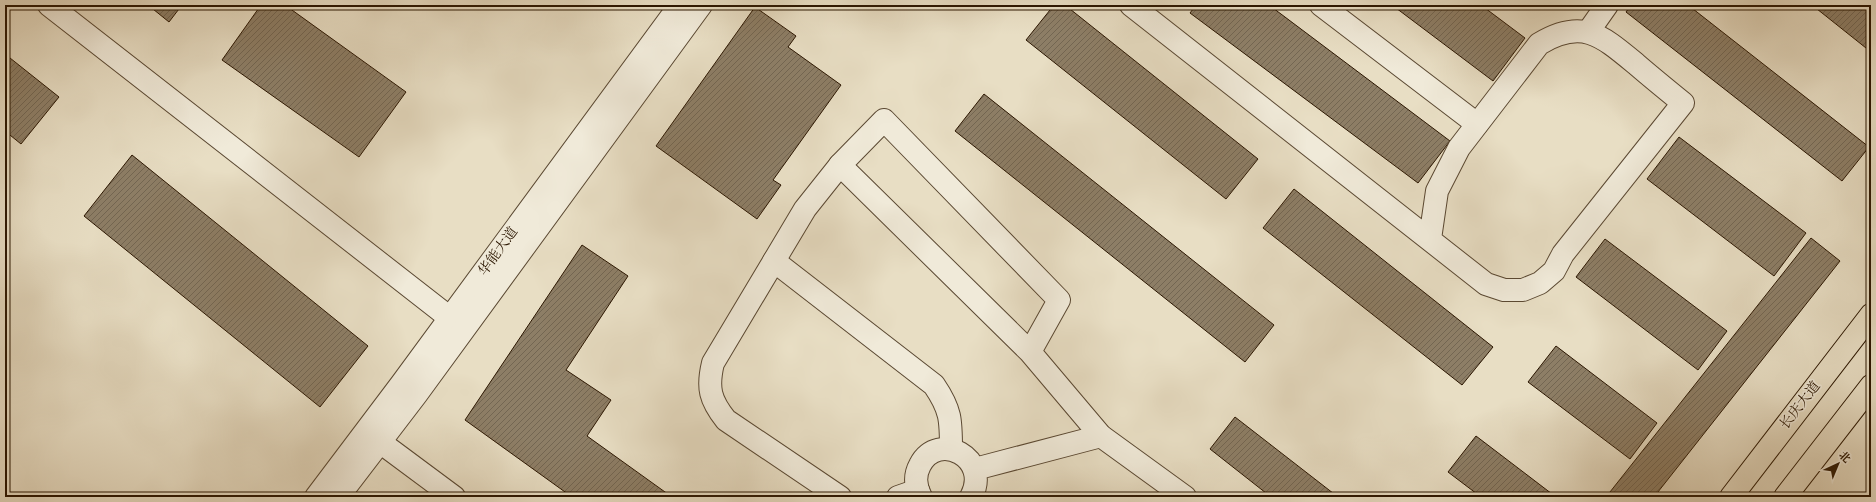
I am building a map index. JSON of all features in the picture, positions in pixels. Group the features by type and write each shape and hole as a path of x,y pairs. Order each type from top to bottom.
{"main road":[{"name":"长庆大道","path":"1731,497 1871,315"},
{"path":"1785,497 1871,386"}],"street":[{"path":"49,5 450,318"},
{"name":"华能大道","path":"316,497 450,318 680,5"},
{"name":"华能大道","path":"338,497 701,5"},
{"path":"1321,5 1477,124"},
{"path":"1588,32 1607,5"},
{"path":"1135,6 1486,284 1504,290 1523,290 1540,283 1554,271 1563,254 1683,103 1605,38 1588,32 1571,31 1554,35 1539,44 1459,148 1437,191 1430,239"},
{"path":"840,497 726,420 716,408 710,393 709,378 713,363 805,209 840,165 884,120 1059,300 1030,352"},
{"path":"840,165 1030,352 1101,436 1185,497"},
{"path":"774,261 934,385 945,401 951,419 951,449"},
{"path":"975,469 1101,436"},
{"path":"380,442 454,497"},
{"path":"912,495 917,470 922,461 930,453 951,449 961,453 969,460 975,469 977,479 975,490 971,497"}],"building":[{"path":"148,5 182,5 169,22"},
{"path":"261,5 285,5 406,92 359,157 222,60"},
{"path":"1054,5 1065,5 1258,159 1226,199 1026,40"},
{"path":"1196,5 1269,5 1450,141 1418,183 1190,13"},
{"path":"1392,5 1481,5 1525,38 1493,81"},
{"path":"1631,5 1688,5 1869,147 1842,181 1626,12"},
{"path":"1812,5 1871,5 1871,52"},
{"path":"755,7 796,36 788,47 841,85 773,180 781,185 757,219 656,146"},
{"path":"5,54 59,97 21,144 5,131"},
{"path":"984,94 1274,325 1245,362 955,131"},
{"path":"1679,137 1806,233 1774,276 1647,179"},
{"path":"132,155 368,346 320,407 84,216"},
{"path":"1294,189 1493,347 1462,385 1263,228"},
{"path":"1811,238 1840,261 1654,497 1606,497"},
{"path":"1605,239 1727,331 1698,370 1576,277"},
{"path":"582,245 628,276 566,370 611,400 587,436 672,497 572,497 465,420"},
{"path":"1556,346 1657,423 1630,459 1528,382"},
{"path":"1235,417 1338,497 1271,497 1210,449"},
{"path":"1476,436 1556,497 1481,497 1448,472"}]}
